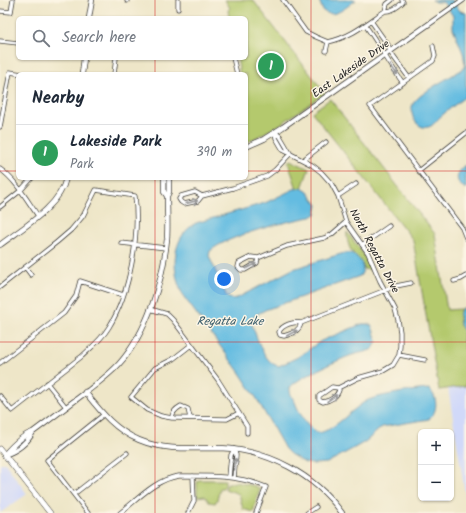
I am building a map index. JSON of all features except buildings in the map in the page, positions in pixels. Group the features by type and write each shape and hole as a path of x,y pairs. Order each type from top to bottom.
{"main road":[{"path":"0,449 2,456 50,513"}],"street":[{"path":"0,11 11,12 13,0"},
{"path":"90,16 92,0"},
{"path":"178,0 178,9"},
{"path":"282,0 306,32 328,42 341,39 385,11 389,12 403,2 402,0"},
{"path":"385,11 387,4 392,0"},
{"name":"East Lakeside Drive","path":"248,146 275,132 463,0"},
{"path":"371,21 388,46 390,52 409,78"},
{"path":"365,25 403,83"},
{"path":"0,41 16,44"},
{"path":"326,51 328,42"},
{"path":"433,46 435,56 433,61 370,106 462,228 466,238"},
{"path":"82,72 84,60"},
{"path":"114,72 116,60"},
{"path":"234,60 237,72"},
{"path":"0,127 10,72 16,73"},
{"name":"North Regatta Drive","path":"275,132 276,138 282,148 320,172 330,183 338,196 346,222 368,253 394,309 400,332 399,355"},
{"path":"418,171 466,133"},
{"path":"303,160 326,142"},
{"path":"202,196 195,192 181,196 179,199 184,204 198,201 202,196 233,188 266,176 275,170 290,154"},
{"path":"0,169 20,191 38,216"},
{"path":"0,207 20,191 30,180"},
{"path":"0,245 53,203 65,180"},
{"path":"164,180 164,192 167,196"},
{"path":"2,456 12,452 30,439 33,432 113,370 139,336 150,309 162,270 166,248 167,196 169,192 168,180"},
{"path":"338,196 356,184"},
{"path":"0,280 2,285 71,230 83,216 96,190 135,196 137,215 135,244 132,260 123,294 115,316 108,328 101,338 81,357 12,411 0,396"},
{"path":"258,258 258,263 245,270 241,270 238,267 239,263 251,257 258,258 287,246 324,238 331,235 346,222"},
{"path":"462,228 466,225"},
{"path":"362,245 389,226"},
{"path":"121,243 166,248"},
{"path":"25,267 31,275"},
{"path":"454,281 462,279 466,276"},
{"path":"0,363 64,314 76,296 80,281 123,294"},
{"path":"301,323 297,330 284,336 280,335 280,329 295,322 301,323 396,286 411,283"},
{"path":"150,309 162,312 170,317 218,380 247,426 247,433"},
{"path":"191,344 173,359 155,368 131,396 147,410 161,416 172,418 226,419 239,413"},
{"path":"338,388 339,390 336,396 323,402 319,400 319,396 332,387 338,388 358,378 388,369 393,365 399,355 425,360"},
{"path":"47,384 66,407"},
{"path":"85,392 103,415 123,432 153,445 172,448 244,450 283,463 311,480 326,494 342,513"},
{"path":"172,418 174,411 181,406 188,409 190,418"},
{"path":"88,513 47,460 103,415"},
{"path":"229,477 231,455 234,449"},
{"path":"234,449 236,455 234,478"},
{"path":"74,494 127,452"},
{"path":"120,513 158,483 179,476 192,476 229,477 245,480 266,487 256,513"},
{"path":"189,512 194,501 192,476"},
{"path":"307,513 316,507"}],"shaded area":[{"path":"466,386 466,499 448,388"},
{"path":"0,463 5,463 27,494 0,513"}],"green space":[{"path":"225,0 253,0 325,93 281,124 248,142 248,72 240,72 237,60 248,60 248,16 229,16 228,10 230,8"},
{"path":"330,99 435,234 447,310 461,309 459,315 460,325 463,330 466,360 466,386 439,390 413,240 312,112"},
{"path":"290,160 309,169 302,188 297,189 288,162"},
{"path":"347,232 362,252 371,270 364,269 361,262 352,251 348,243"},
{"path":"199,480 225,480 225,486 220,488 215,503 209,502 205,496 197,497 197,482"},
{"path":"235,482 255,486 260,489 253,512 243,509 239,494 225,489 228,483"}],"water":[{"path":"319,0 356,0 344,9 332,14 323,11"},
{"path":"432,0 452,0 460,11 466,13 466,96 443,114 431,126 426,127 417,124 414,120 412,110 415,101 431,88 463,69 465,64 463,53 453,28 453,16 445,4"},
{"path":"466,165 466,189 459,183 457,177"},
{"name":"Regatta Lake","path":"302,188 308,192 318,205 316,214 311,217 287,222 243,235 218,245 210,251 209,256 227,297 232,299 237,298 293,269 344,253 351,253 362,263 363,269 360,276 265,310 254,316 252,325 265,355 274,364 279,366 298,357 321,341 362,324 372,326 377,341 373,349 352,355 329,365 299,380 290,388 291,395 301,415 310,427 317,433 323,432 336,425 366,401 379,397 429,389 434,396 436,404 434,412 429,419 382,427 365,442 327,463 313,464 305,463 290,454 285,449 257,399 240,373 184,297 177,278 175,267 177,247 181,237 187,229 196,223 265,203 294,189"},
{"path":"466,307 466,346 464,345 463,330 460,325 459,315 461,309"}],"place":[{"name":"Lakeside Park","path":"271,66"}]}
